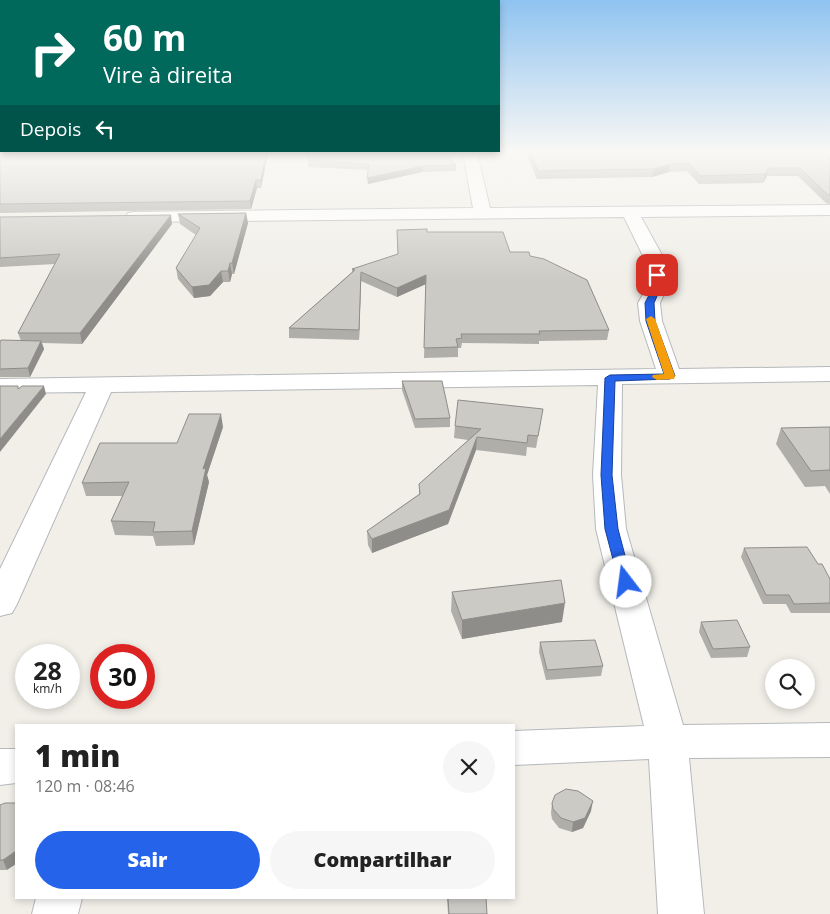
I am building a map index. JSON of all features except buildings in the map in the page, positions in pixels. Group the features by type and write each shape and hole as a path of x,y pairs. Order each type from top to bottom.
{"street":[{"path":"479,196 483,213"},
{"path":"118,217 830,210"},
{"path":"630,212 656,264 657,287 649,303 651,321 670,376"},
{"path":"0,386 830,374"},
{"path":"610,378 606,475 612,529 668,742 681,914"},
{"path":"0,604 102,385"},
{"path":"515,748 668,742 830,740"},
{"path":"0,767 15,766"},
{"path":"54,914 59,899"}],"slow traffic":[{"path":"651,319 670,376 657,377"}],"route":[{"path":"626,582 612,529 606,475 610,378 670,376 651,321 649,303 657,287 657,275"}]}
